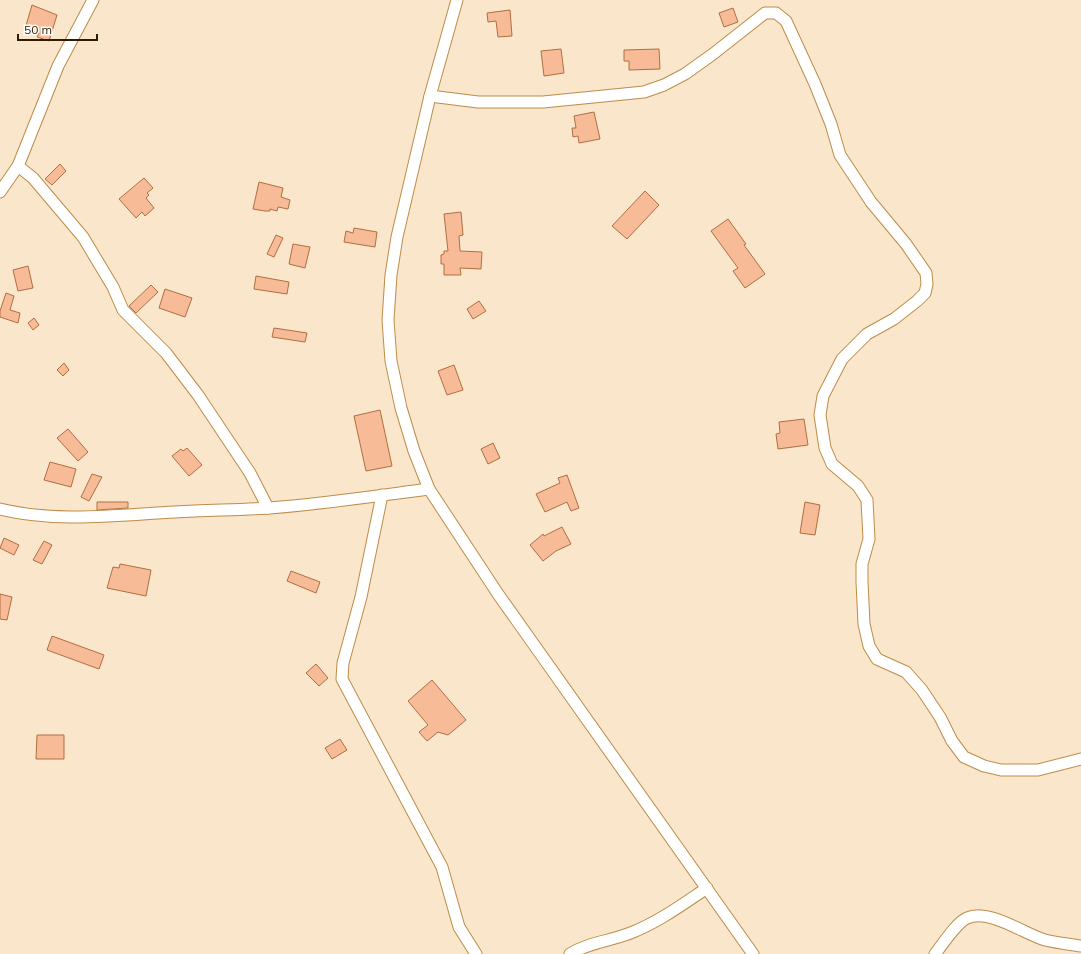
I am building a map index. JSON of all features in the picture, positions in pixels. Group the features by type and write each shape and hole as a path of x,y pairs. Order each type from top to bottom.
{"street":[{"path":"0,192 18,166 58,66 93,0"},
{"path":"457,0 430,96 397,237 391,275 388,320 391,360 401,408 414,452 429,489 498,594 753,954"},
{"path":"430,96 478,102 543,102 644,92 664,85 685,74 713,54 765,12 776,13 786,21 815,84 831,124 840,155 871,202 906,244 926,273 925,293 894,319 867,334 842,359 823,396 820,415 825,448 832,464 858,486 866,500 869,521 869,540 862,564 862,582 864,624 870,646 877,659 906,672 922,690 940,717 952,741 964,756 984,766 1001,770 1038,770 1081,759"},
{"path":"18,166 33,178 84,237 113,287 123,310 166,353 198,395 250,473 268,508"},
{"path":"0,509 45,516 90,518 268,508 331,502 429,489"},
{"path":"382,495 361,597 343,663 342,679 442,867 459,927 476,954"},
{"path":"570,954 580,947 632,933 660,920 707,888"},
{"path":"935,954 961,921 968,917 977,916 1002,922 1044,939 1081,946"}],"building":[{"path":"32,5 57,15 49,41 37,37 39,33 25,29"},
{"path":"733,8 738,22 724,27 719,13"},
{"path":"510,10 512,36 498,37 496,21 488,22 487,13"},
{"path":"561,49 564,73 544,76 541,51"},
{"path":"659,49 660,69 629,70 629,61 624,61 624,50"},
{"path":"594,112 600,139 579,143 578,136 573,137 572,128 576,128 574,116"},
{"path":"60,164 66,171 52,185 45,179"},
{"path":"144,178 153,188 147,193 149,195 146,198 154,208 145,216 142,212 136,218 119,199"},
{"path":"259,182 283,188 281,197 290,200 288,209 278,207 277,211 270,209 270,211 265,211 253,209"},
{"path":"645,191 659,205 627,239 612,226"},
{"path":"461,212 463,235 459,236 460,251 482,252 481,269 460,268 461,275 444,275 444,264 441,264 441,255 444,254 444,251 448,251 444,214"},
{"path":"728,219 746,244 744,245 765,274 745,288 733,271 738,268 711,231"},
{"path":"354,228 377,232 375,247 344,242 346,231 353,233"},
{"path":"276,235 283,238 274,257 267,254"},
{"path":"293,244 310,247 305,268 289,264"},
{"path":"28,266 33,288 18,291 13,270"},
{"path":"256,276 289,282 287,294 254,289"},
{"path":"151,285 158,292 136,313 129,306"},
{"path":"165,289 192,298 185,317 159,308"},
{"path":"6,293 14,296 10,310 20,313 18,323 0,317 0,311"},
{"path":"479,301 486,311 473,319 467,309"},
{"path":"34,318 39,325 33,330 28,323"},
{"path":"274,328 307,333 305,342 272,337"},
{"path":"64,363 69,370 63,376 57,370"},
{"path":"454,365 463,390 447,395 438,371"},
{"path":"380,410 392,466 366,471 354,416"},
{"path":"804,419 808,445 778,449 776,434 780,433 779,422"},
{"path":"68,429 88,452 78,461 57,438"},
{"path":"493,443 500,458 488,464 481,449"},
{"path":"187,448 202,465 189,476 172,456 181,449 183,451"},
{"path":"50,462 76,469 71,487 44,480"},
{"path":"92,474 102,477 89,501 81,497"},
{"path":"567,475 579,508 571,511 567,502 545,512 536,494 560,483 558,478"},
{"path":"97,502 128,502 128,508 97,510"},
{"path":"805,502 820,505 815,535 800,533"},
{"path":"562,527 571,544 556,551 543,561 530,545 543,534 544,536"},
{"path":"4,538 19,545 14,555 0,548"},
{"path":"44,541 52,545 42,564 33,560"},
{"path":"120,564 151,570 146,596 107,588 113,567 119,568"},
{"path":"291,571 320,582 316,593 287,581"},
{"path":"0,594 12,597 7,620 0,619"},
{"path":"52,636 104,655 99,669 47,650"},
{"path":"316,664 328,678 319,686 306,673"},
{"path":"432,680 466,720 448,735 438,732 427,741 419,732 428,725 408,701"},
{"path":"37,735 64,735 64,759 36,759"},
{"path":"340,739 347,750 332,759 325,748"}]}
